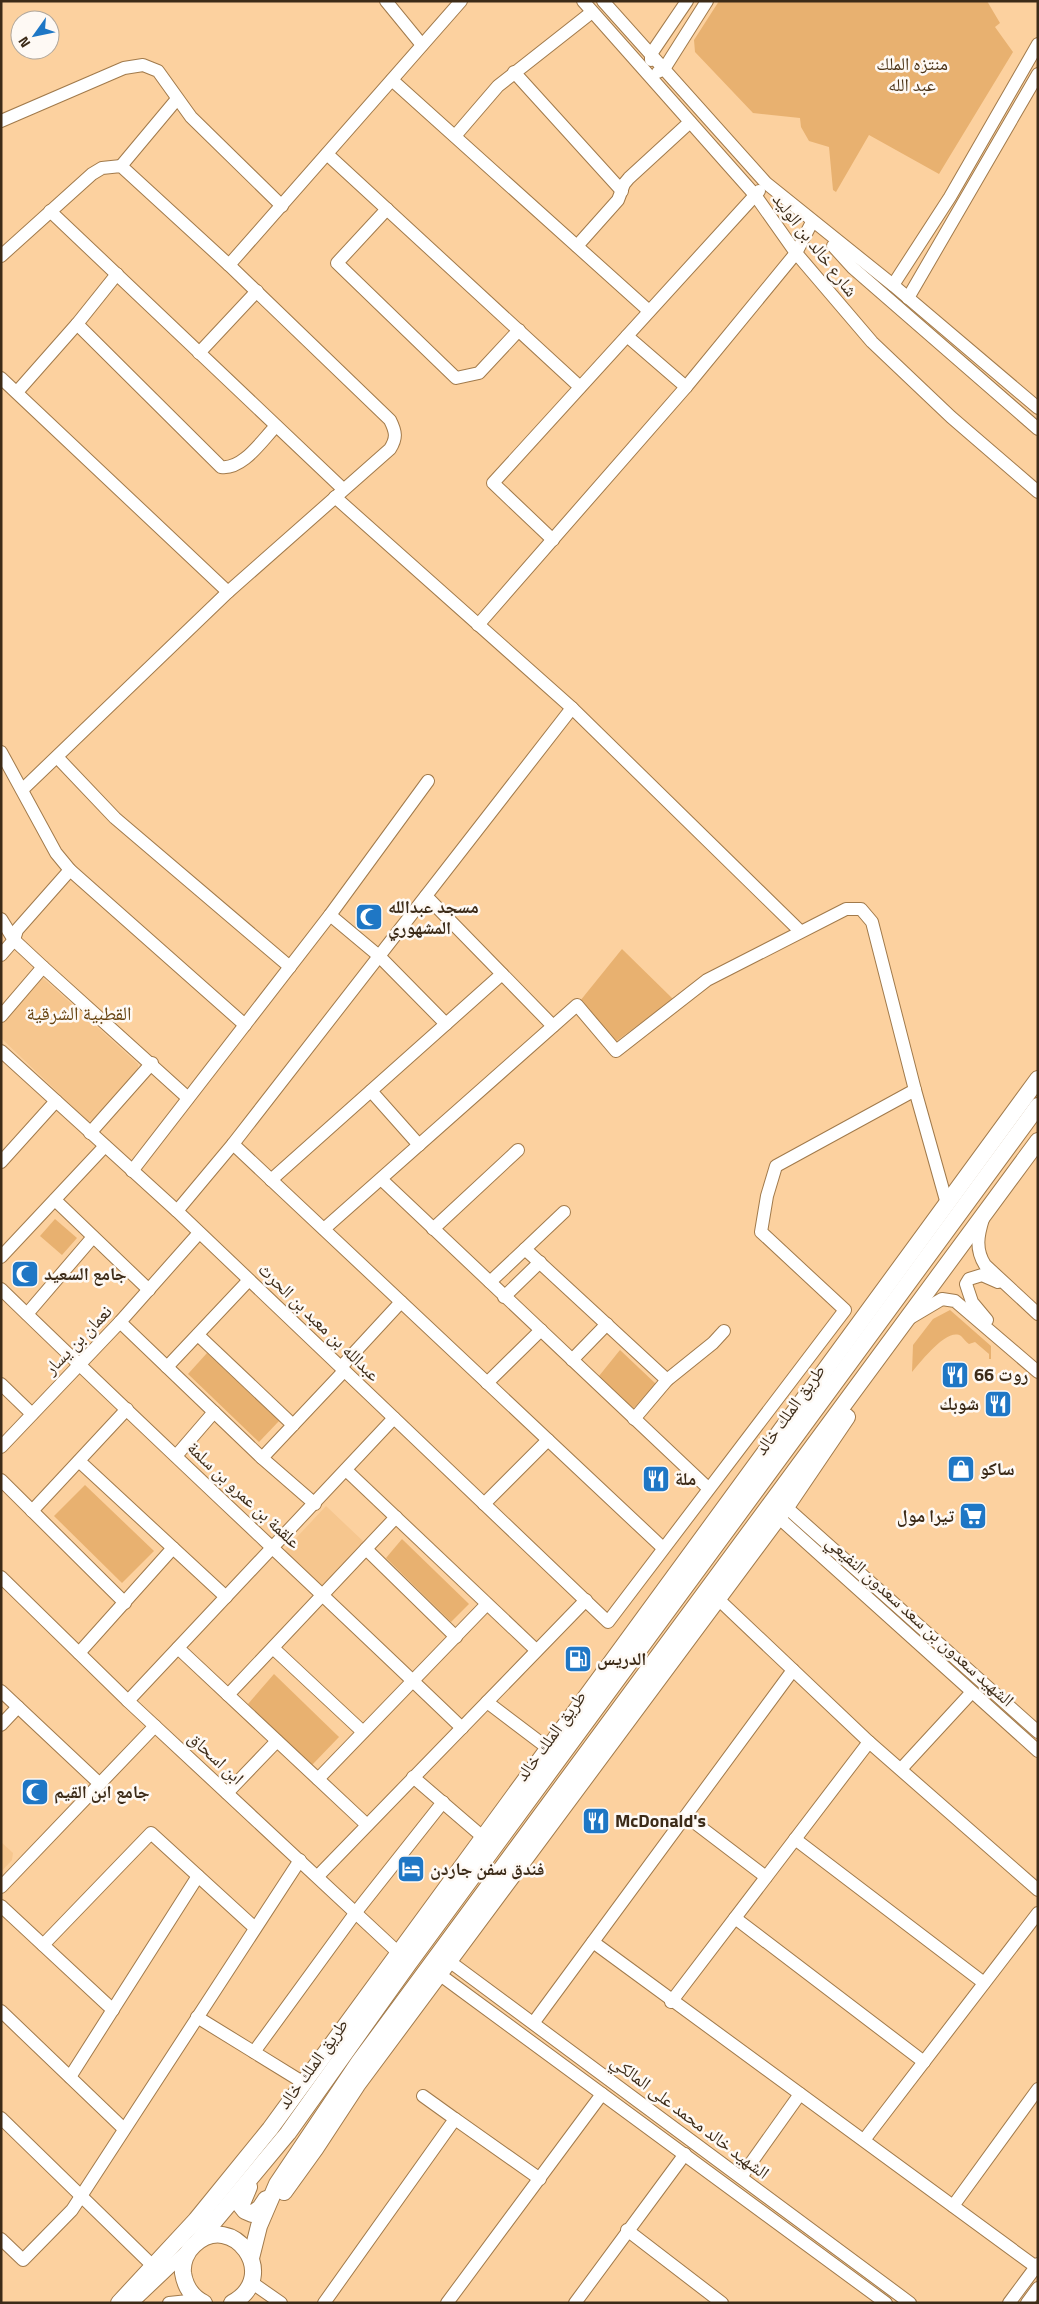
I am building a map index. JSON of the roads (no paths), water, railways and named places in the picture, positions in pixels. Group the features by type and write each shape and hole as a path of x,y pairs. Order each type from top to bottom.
{"main road":[{"path":"119,2303 196,2220 404,1958 484,1838 1038,1078"},
{"name":"طريق الملك خالد","path":"194,2245 288,2133 404,1958 1038,1106"},
{"name":"طريق الملك خالد","path":"252,2303 251,2282 253,2274 251,2258 259,2226 277,2184 359,2062 1038,1141"},
{"path":"985,1213 1038,1156"},
{"path":"259,2226 316,2149 357,2085 782,1512 833,1440 906,1320"},
{"path":"262,2166 241,2206 252,2214 260,2208 277,2184"},
{"path":"200,2302 190,2292 184,2281 185,2258 194,2245 218,2235 229,2237 238,2241 251,2258"},
{"path":"232,2303 246,2292 251,2282"}],"street":[{"path":"386,1 422,46"},
{"path":"229,265 462,1"},
{"name":"شارع خالد بن الوليد","path":"583,1 755,195 796,253 872,342 951,417 1038,492"},
{"name":"شارع خالد بن الوليد","path":"603,1 766,183 815,225 893,285 1038,408"},
{"path":"687,1 651,54 650,76 664,69 707,1"},
{"path":"455,136 498,86 592,12"},
{"path":"893,285 950,196 1038,44"},
{"path":"1,121 133,65 151,66 158,71 191,117 282,206"},
{"path":"514,72 622,191"},
{"path":"908,298 1038,74"},
{"path":"392,80 649,311"},
{"path":"121,166 177,99"},
{"path":"576,246 618,200 629,178 690,122"},
{"path":"327,154 580,387"},
{"path":"1,256 92,174 111,166 121,166 257,291 390,420 395,430 396,440 390,449 228,592 23,789"},
{"path":"553,540 493,483 766,183"},
{"path":"387,209 337,263 456,378 479,373 519,330"},
{"path":"50,211 276,426 339,493 478,624 572,708 800,931"},
{"path":"478,624 686,387 796,253 815,225 837,251 899,308 1038,429"},
{"path":"17,392 77,324 117,274"},
{"path":"199,353 257,291"},
{"path":"77,324 221,467 230,468 239,463 276,426"},
{"path":"627,336 686,387"},
{"path":"1,378 228,592"},
{"path":"177,1212 233,1144 572,708"},
{"path":"1,752 23,789 56,853 70,870 245,1025"},
{"path":"57,757 115,818 290,967"},
{"path":"132,1171 290,967 428,781"},
{"path":"1,955 14,940 17,930 70,870"},
{"path":"426,896 553,1026"},
{"path":"324,1229 577,1005 616,1051 707,980 846,909 861,909 872,922 915,1090 948,1204"},
{"path":"330,914 379,956 446,1024"},
{"path":"1,920 14,940 43,968 152,1063 188,1098"},
{"path":"1,1016 43,968"},
{"path":"271,1180 502,974"},
{"name":"عبدالله بن معبد بن الحرث","path":"1,1051 200,1233 608,1622 663,1548"},
{"path":"90,1133 152,1063"},
{"path":"371,1090 419,1145"},
{"path":"233,1144 663,1548 845,1310 761,1232 767,1196 776,1166 915,1090"},
{"path":"3,1156 56,1101"},
{"path":"1,1258 105,1146"},
{"path":"433,1229 518,1150"},
{"path":"381,1179 708,1488"},
{"path":"54,1200 149,1290"},
{"path":"490,1282 564,1212"},
{"path":"985,1213 978,1234 978,1251 985,1265 1038,1314"},
{"name":"نعمان بن يسار","path":"1,1447 120,1322 200,1233"},
{"path":"27,1314 93,1237"},
{"path":"525,1249 667,1380"},
{"path":"504,1297 540,1262"},
{"path":"1004,1343 972,1302 966,1284 969,1279 982,1274 1011,1290"},
{"path":"167,1367 249,1280"},
{"name":"علقمة بن عمرو بن سلمة","path":"1,1289 462,1728"},
{"path":"906,1320 942,1299 955,1301 1038,1372"},
{"path":"262,1458 401,1302"},
{"path":"120,1322 262,1458 315,1504"},
{"path":"572,1360 607,1324"},
{"path":"487,1383 541,1330"},
{"path":"634,1419 667,1380 713,1343 724,1331"},
{"path":"198,1335 293,1425"},
{"path":"1,1384 32,1414"},
{"path":"32,1511 127,1409"},
{"path":"176,1456 214,1412"},
{"path":"128,1701 394,1418"},
{"path":"484,1504 548,1440"},
{"path":"79,1461 226,1597"},
{"path":"346,1470 536,1650"},
{"path":"1,1480 125,1603"},
{"name":"الشهيد سعدون بن سعد سعدون النفيعي","path":"782,1512 972,1692 1038,1751"},
{"name":"الشهيد سعدون بن سعد سعدون النفيعي","path":"782,1512 1038,1732"},
{"path":"228,1695 396,1517"},
{"path":"79,1653 173,1548"},
{"path":"366,1549 456,1637"},
{"name":"ابن اسحاق","path":"2,1581 404,1958"},
{"path":"717,1598 869,1742 1038,1890"},
{"path":"318,1876 586,1600"},
{"path":"318,1779 487,1604"},
{"path":"178,1648 367,1825"},
{"path":"273,1648 363,1732"},
{"path":"534,2022 794,1670"},
{"path":"1,1692 100,1784"},
{"path":"901,1769 972,1692"},
{"path":"487,1702 549,1749"},
{"path":"1,1725 18,1707"},
{"path":"1,1887 155,1726"},
{"path":"227,1792 277,1741"},
{"path":"671,2002 869,1742"},
{"path":"413,1777 484,1838"},
{"path":"254,2052 356,1912 443,1802"},
{"path":"686,1816 766,1877"},
{"path":"43,1945 151,1832 255,1928"},
{"path":"795,1839 984,1983"},
{"path":"1,2239 23,2260 72,2210 300,1860"},
{"path":"70,2077 198,1876"},
{"path":"1,1906 113,2010"},
{"path":"864,2140 1038,1914"},
{"path":"735,1918 924,2062"},
{"path":"593,1942 671,2002 1037,2266 1010,2303"},
{"name":"الشهيد خالد محمد على المالكي","path":"449,1961 534,2022 910,2303"},
{"name":"الشهيد خالد محمد على المالكي","path":"439,1974 886,2303"},
{"path":"1,2011 124,2129"},
{"path":"197,2017 304,2083"},
{"path":"952,2206 1038,2089"},
{"path":"447,2303 602,2094"},
{"path":"741,2178 800,2094"},
{"path":"422,2096 540,2179"},
{"path":"1,2118 82,2194 153,2266"},
{"path":"324,2303 455,2119"},
{"path":"575,2303 684,2154"},
{"path":"627,2230 722,2303"},
{"path":"132,2303 194,2245"},
{"path":"251,2282 281,2303"},
{"path":"1027,2303 1038,2288"},
{"path":"169,2303 200,2302"}],"place":[{"name":"مسجد عبدالله المشهوري","path":"369,917"},
{"name":"جامع السعيد","path":"25,1274"},
{"name":"روت 66","path":"955,1375"},
{"name":"شوبك","path":"998,1404"},
{"name":"ساكو","path":"961,1469"},
{"name":"ملة","path":"656,1479"},
{"name":"تيرا مول","path":"973,1516"},
{"name":"الدريس","path":"578,1659"},
{"name":"جامع ابن القيم","path":"35,1792"},
{"name":"McDonald's","path":"596,1821"},
{"name":"فندق سفن جاردن","path":"411,1869"}],"district":[{"name":"القطبية الشرقية","path":"79,1013"}],"park label":[{"name":"منتزه الملك عبد الله","path":"912,74"}]}
